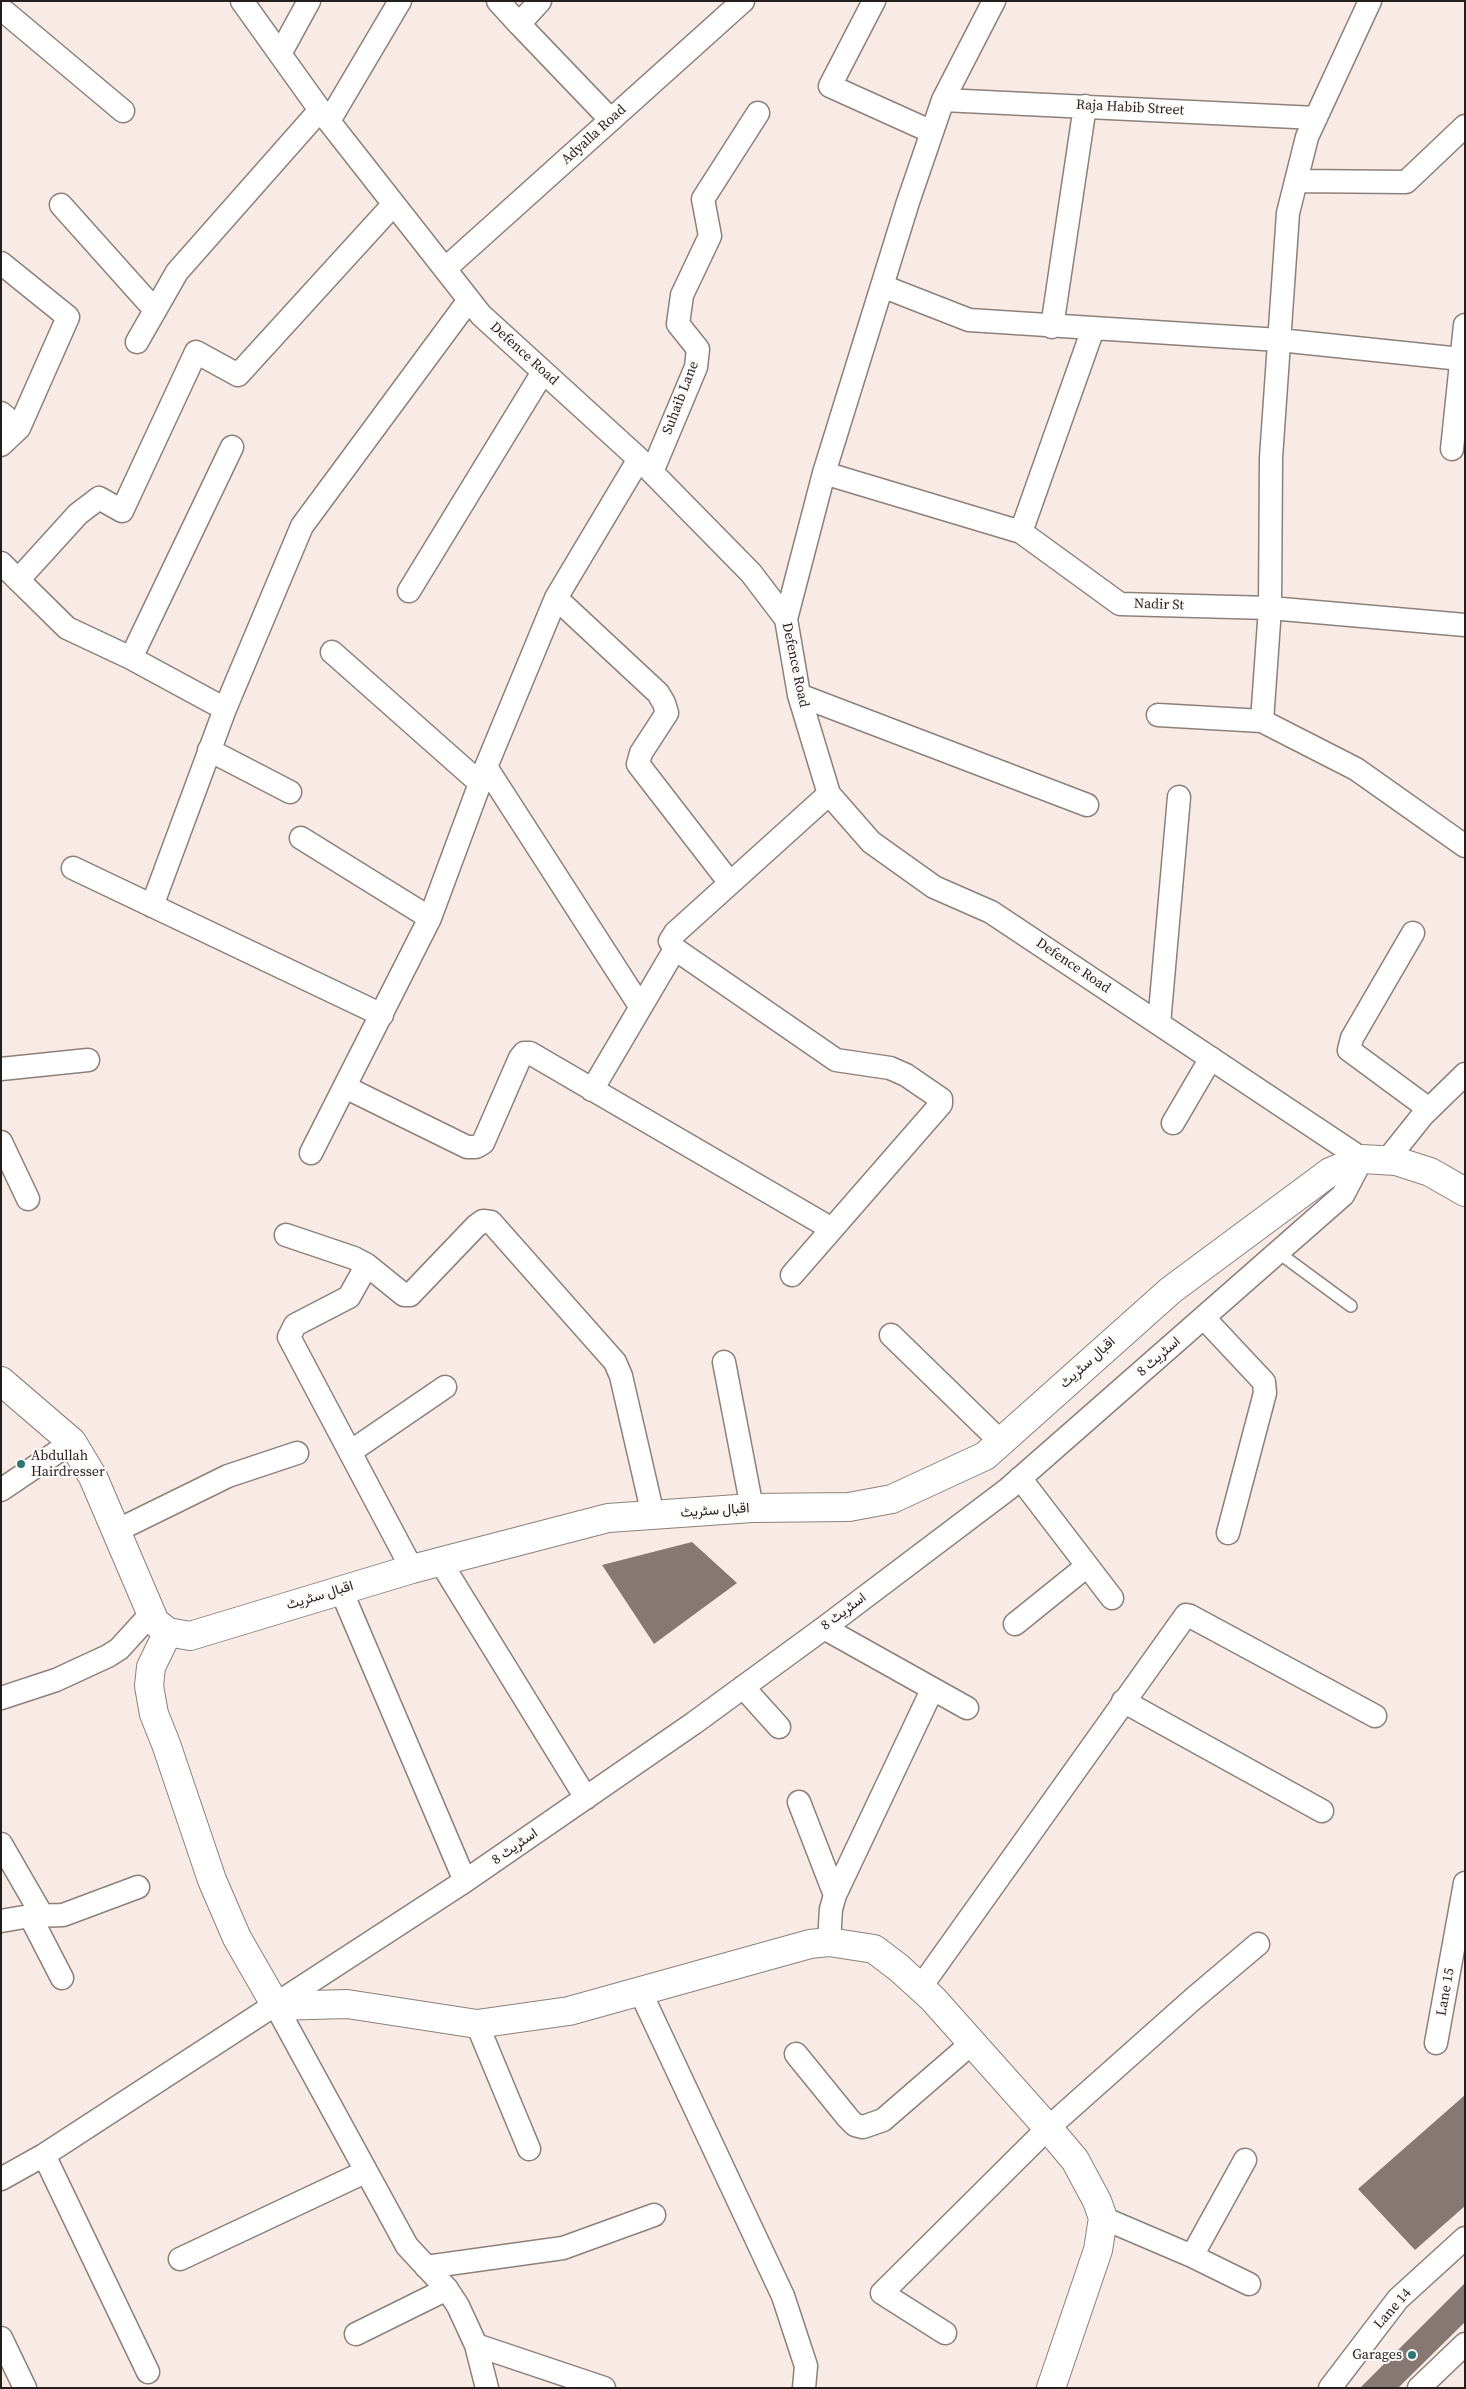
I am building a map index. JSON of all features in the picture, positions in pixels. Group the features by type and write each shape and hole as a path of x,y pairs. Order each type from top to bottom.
{"street":[{"name":"Defence Road","path":"242,1 324,115 393,205 446,268 480,315 646,465 751,573 786,619 799,694 829,794 871,842 934,887 991,912 1211,1058 1374,1160"},
{"path":"280,54 309,1"},
{"path":"136,342 177,272 324,115 400,1"},
{"path":"498,1 611,120"},
{"path":"519,24 540,1"},
{"name":"Adyalla Road","path":"446,268 743,1"},
{"path":"874,1 830,86 932,132"},
{"path":"786,619 824,473 932,132 943,100 994,1"},
{"path":"1262,721 1270,608 1271,458 1288,213 1307,137 1370,1"},
{"path":"7,10 123,111"},
{"name":"Raja Habib Street","path":"943,100 1316,118"},
{"path":"1052,327 1086,106"},
{"name":"Suhaib Lane","path":"311,1153 430,918 484,775 556,598 646,465 696,367 698,349 678,324 682,295 710,236 703,199 758,113"},
{"path":"1296,182 1406,182 1465,126"},
{"path":"61,205 155,310"},
{"path":"18,580 78,514 99,498 122,511 196,352 238,375 393,205"},
{"path":"1,263 68,317 19,428 1,445"},
{"path":"882,286 969,320 1052,327 1279,340 1460,359"},
{"path":"152,906 225,708 302,526 470,300"},
{"path":"1452,449 1465,325"},
{"path":"1021,532 1093,329"},
{"path":"409,591 544,372"},
{"path":"1,413 19,428"},
{"path":"131,658 232,447"},
{"name":"Nadir St","path":"824,473 1021,532 1120,604 1270,608 1465,625"},
{"path":"1,563 67,628 131,658 225,708"},
{"path":"556,598 658,693 667,713 641,753 638,764 730,883"},
{"path":"332,652 484,775 640,1006"},
{"path":"799,694 1087,805"},
{"path":"1158,715 1262,721 1356,769 1465,846"},
{"path":"209,750 290,792"},
{"path":"792,1275 941,1104 941,1099 906,1075 890,1068 836,1060 675,949 670,941 675,932 829,794"},
{"path":"1159,1024 1179,797"},
{"path":"301,838 430,918"},
{"path":"73,868 382,1015"},
{"path":"1413,933 1352,1038 1349,1050 1429,1109"},
{"path":"592,1090 675,949"},
{"path":"345,1087 468,1147 476,1147 483,1143 524,1053 530,1053 832,1229"},
{"path":"1173,1123 1211,1058"},
{"path":"1,1069 88,1060"},
{"name":"اسٹریٹ 8","path":"1,2179 44,2155 465,1882 824,1628 1020,1478 1343,1195 1374,1160 1465,1074"},
{"path":"1,1142 28,1199"},
{"path":"1374,1160 1396,1160 1430,1172 1465,1192"},
{"name":"اقبال سٹریٹ","path":"159,1623 190,1636 412,1568 608,1518 752,1508 850,1507 892,1499 985,1456 1171,1290 1330,1172 1374,1160"},
{"path":"286,1235 367,1264 404,1295 410,1295 476,1226 483,1221 491,1222 615,1362 621,1376 653,1515"},
{"path":"367,1264 348,1297 295,1325 289,1337 412,1568"},
{"path":"1204,1318 1264,1382 1264,1393 1228,1533"},
{"path":"891,1335 1001,1442"},
{"path":"724,1362 752,1508"},
{"path":"1,1381 72,1442 93,1477 159,1623 149,1686 154,1714 216,1888 237,1938 407,2246 447,2289 458,2306 476,2345 487,2388"},
{"path":"350,1452 445,1387"},
{"path":"1,1490 72,1442"},
{"path":"116,1531 228,1476 297,1453"},
{"path":"1020,1478 1112,1598"},
{"path":"440,1561 586,1798"},
{"path":"1015,1624 1087,1566"},
{"path":"341,1590 465,1882"},
{"path":"920,1988 1186,1615 1375,1716"},
{"path":"1,1698 56,1680 108,1656 159,1623"},
{"path":"824,1628 967,1708"},
{"path":"743,1687 779,1727"},
{"path":"829,1942 831,1909 835,1895 932,1690"},
{"path":"1123,1701 1322,1811"},
{"path":"799,1802 835,1895"},
{"path":"1,1844 36,1915 62,1978"},
{"name":"Lane 15","path":"1436,2042 1465,1883"},
{"path":"1,1921 36,1915 64,1915 138,1887"},
{"path":"276,2006 347,2004 478,2024 569,2011 810,1944 829,1942 874,1949 920,1988 1048,2128 1075,2160 1096,2200 1103,2218 1098,2250 1051,2388"},
{"path":"945,2333 882,2293 1048,2128 1192,1998 1258,1944"},
{"path":"640,1991 783,2296 806,2366 804,2388"},
{"path":"478,2024 529,2149"},
{"path":"796,2054 855,2125 863,2128 883,2120 972,2043"},
{"path":"44,2155 148,2372"},
{"path":"1192,2256 1245,2160"},
{"path":"180,2259 365,2172"},
{"path":"426,2267 563,2248 654,2215"},
{"path":"1103,2218 1192,2256 1249,2284"},
{"name":"Lane 14","path":"1330,2388 1398,2299 1465,2238"},
{"path":"356,2334 447,2289"},
{"path":"1,2338 25,2388"},
{"path":"1419,2388 1465,2344"},
{"path":"476,2345 604,2388"}],"lane":[{"path":"1278,1253 1351,1306"}],"building":[{"path":"692,1542 737,1583 654,1644 602,1565"},
{"path":"1465,2095 1465,2206 1415,2250 1358,2189"},
{"name":"Garages","path":"1465,2283 1465,2322 1398,2388 1360,2388"}],"place":[{"name":"Abdullah Hairdresser","path":"21,1464"},
{"name":"Garages","path":"1412,2355"}]}
